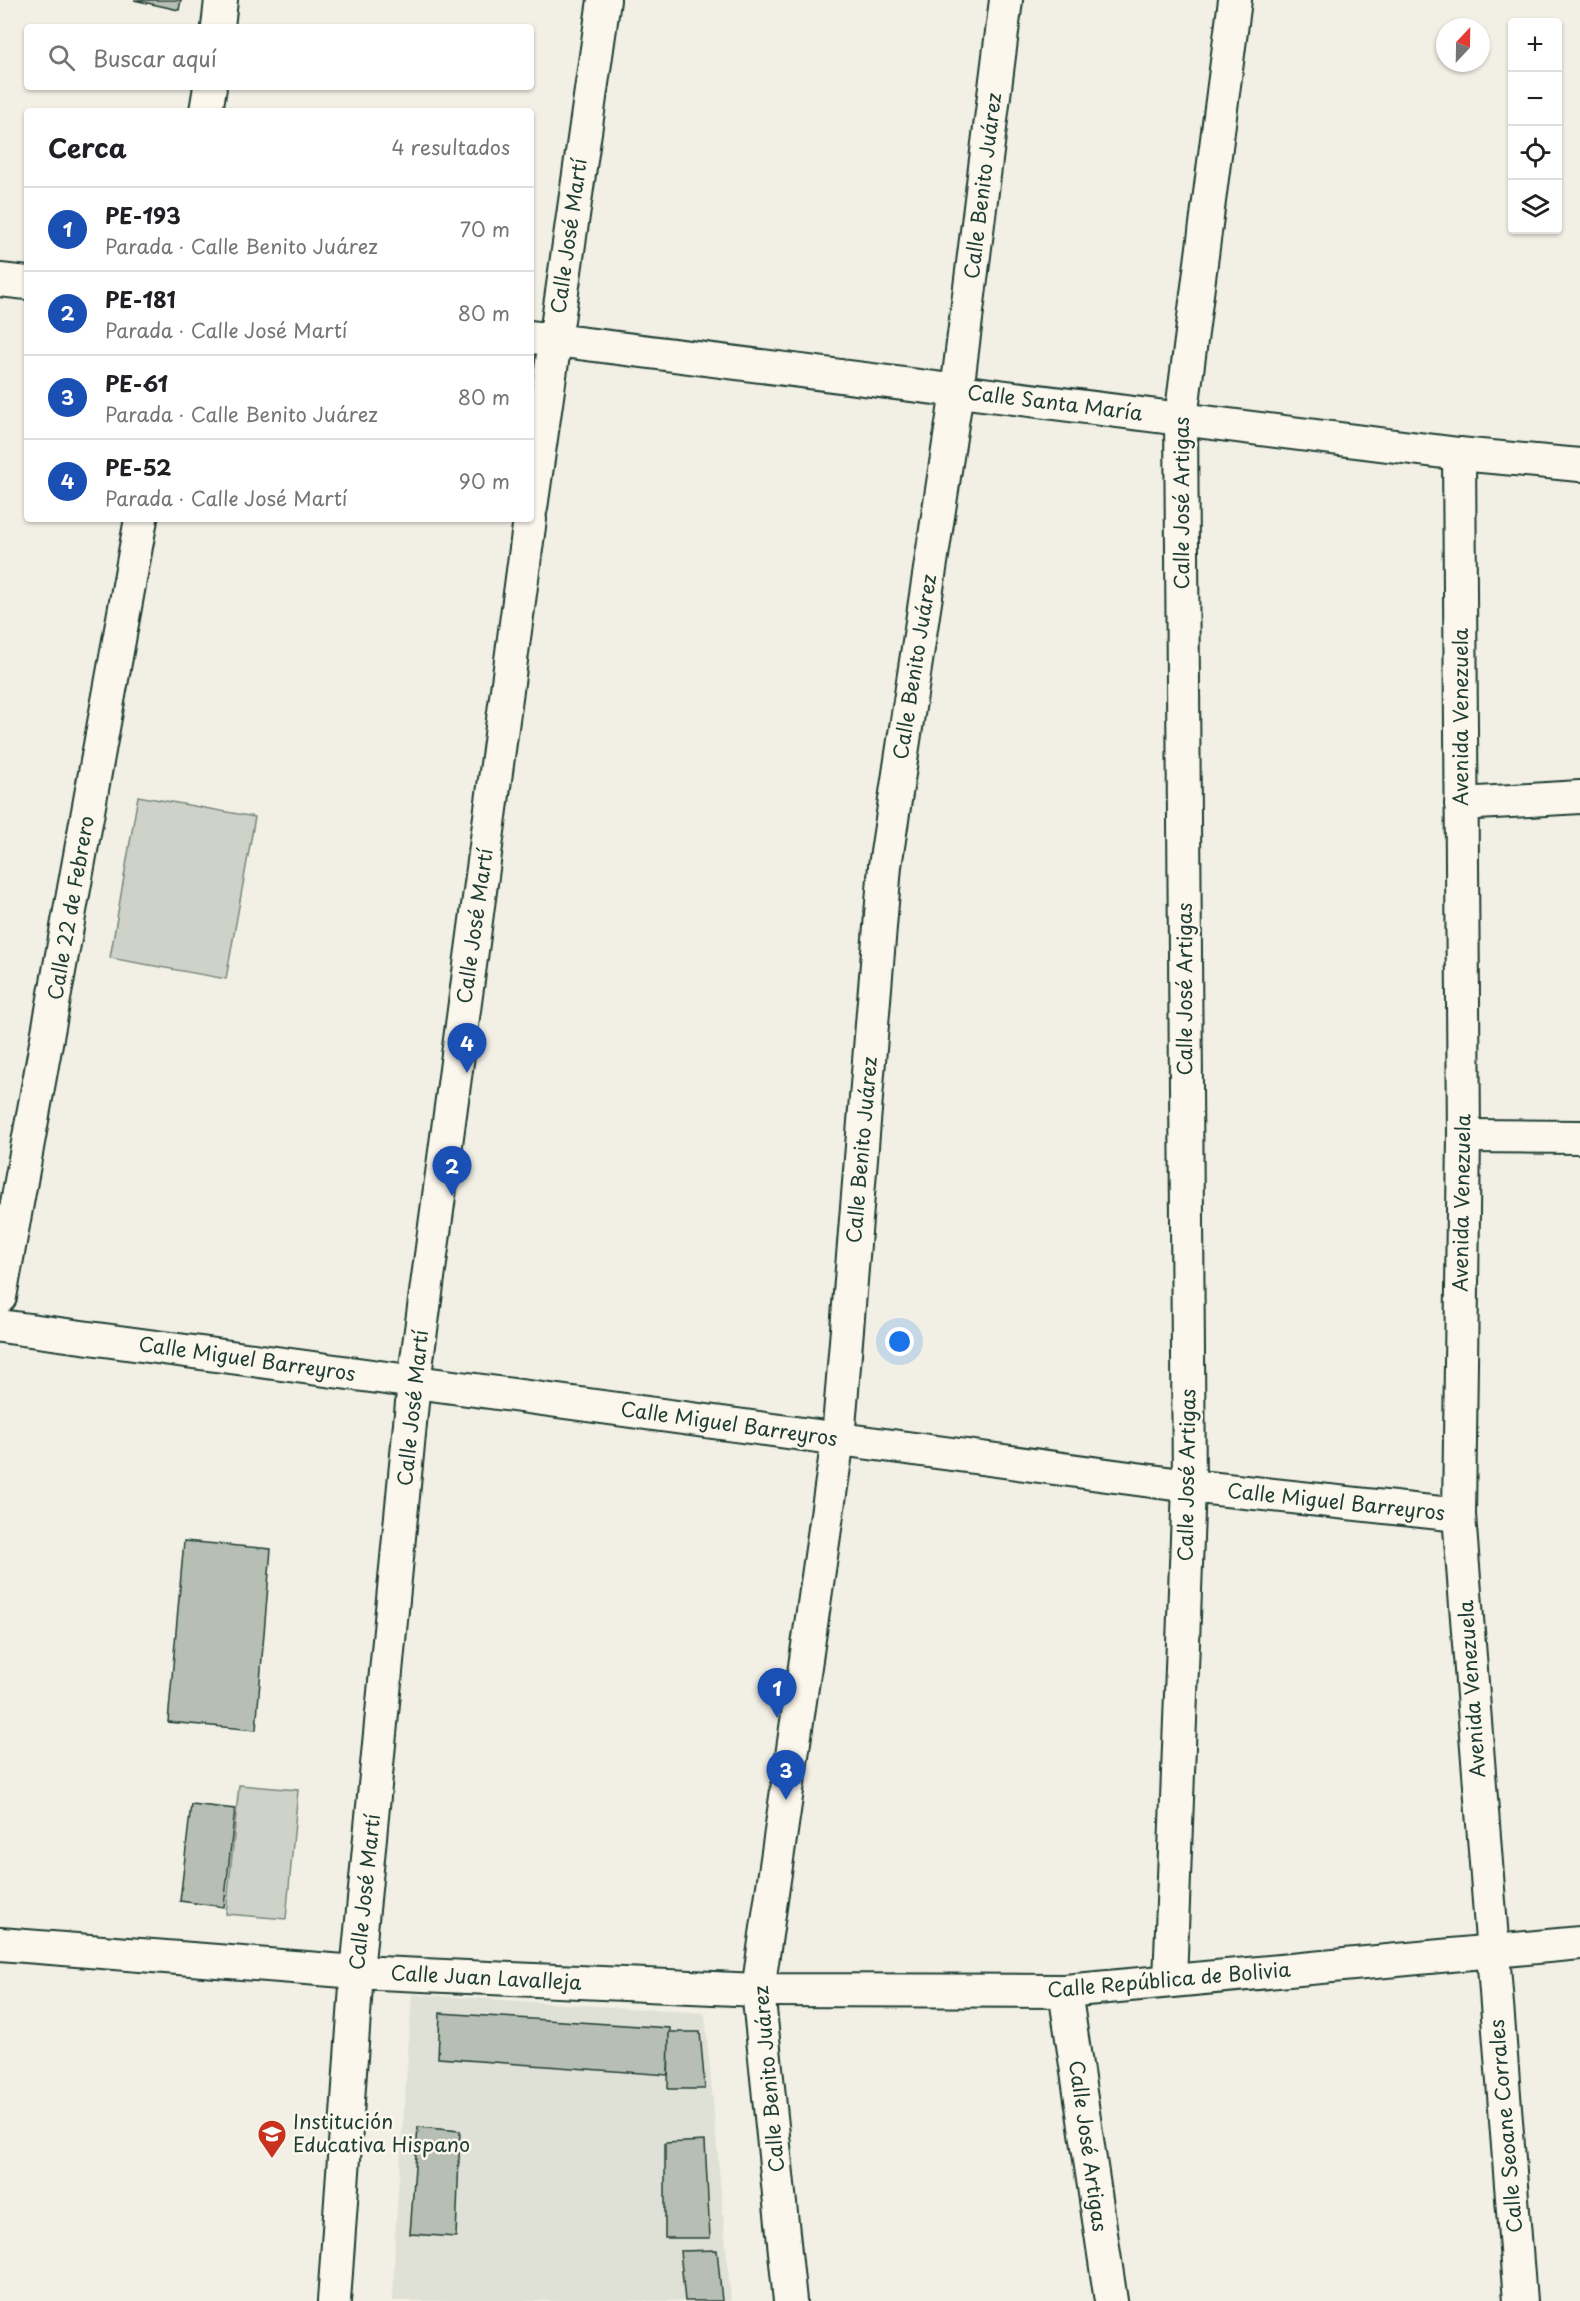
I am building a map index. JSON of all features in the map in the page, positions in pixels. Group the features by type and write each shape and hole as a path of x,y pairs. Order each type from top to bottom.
{"street":[{"path":"218,24 221,0"},
{"name":"Calle José Martí","path":"534,462 542,339 604,0"},
{"name":"Calle Benito Juárez","path":"790,2301 758,1990 838,1439 885,866 957,391 1006,0"},
{"name":"Calle José Artigas","path":"1170,1981 1190,1486 1181,418 1235,0"},
{"path":"206,108 210,90"},
{"path":"0,280 24,283"},
{"name":"Calle Santa María","path":"542,339 1459,453 1580,465"},
{"name":"Avenida Venezuela","path":"1459,453 1464,1136 1459,1515 1492,1952"},
{"name":"Calle 22 de Febrero","path":"0,1297 140,522"},
{"name":"Calle José Martí","path":"334,2301 357,1972 414,1382 530,522"},
{"path":"1461,804 1580,797"},
{"path":"1464,1136 1580,1137"},
{"name":"Calle Miguel Barreyros","path":"0,1326 1190,1486 1459,1515"},
{"name":"Calle República de Bolivia","path":"758,1990 1065,1991 1580,1943"},
{"name":"Calle Juan Lavalleja","path":"0,1944 357,1972 758,1990"},
{"name":"Calle Seoane Corrales","path":"1492,1952 1520,2301"},
{"name":"Calle José Artigas","path":"1065,1991 1111,2301"}],"shaded area":[{"path":"138,796 255,817 226,979 110,958"},
{"path":"239,1785 298,1790 286,1919 226,1914"},
{"path":"412,1994 705,2013 731,2301 393,2301 395,2235"}],"building":[{"path":"134,0 181,0 179,10"},
{"path":"184,1541 271,1549 256,1730 168,1722"},
{"path":"191,1804 235,1809 224,1907 180,1901"},
{"path":"440,2013 670,2028 668,2075 438,2058"},
{"path":"669,2032 700,2032 705,2089 668,2089"},
{"path":"418,2127 460,2131 456,2237 410,2234"},
{"path":"705,2141 710,2238 665,2238 665,2143"},
{"path":"717,2250 722,2301 685,2301 680,2251"}],"place":[{"name":"PE-52","path":"467,1073"},
{"name":"PE-181","path":"452,1196"},
{"name":"PE-193","path":"777,1718"},
{"name":"PE-61","path":"786,1800"},
{"name":"Institución Educativa Hispano","path":"272,2160"}]}
